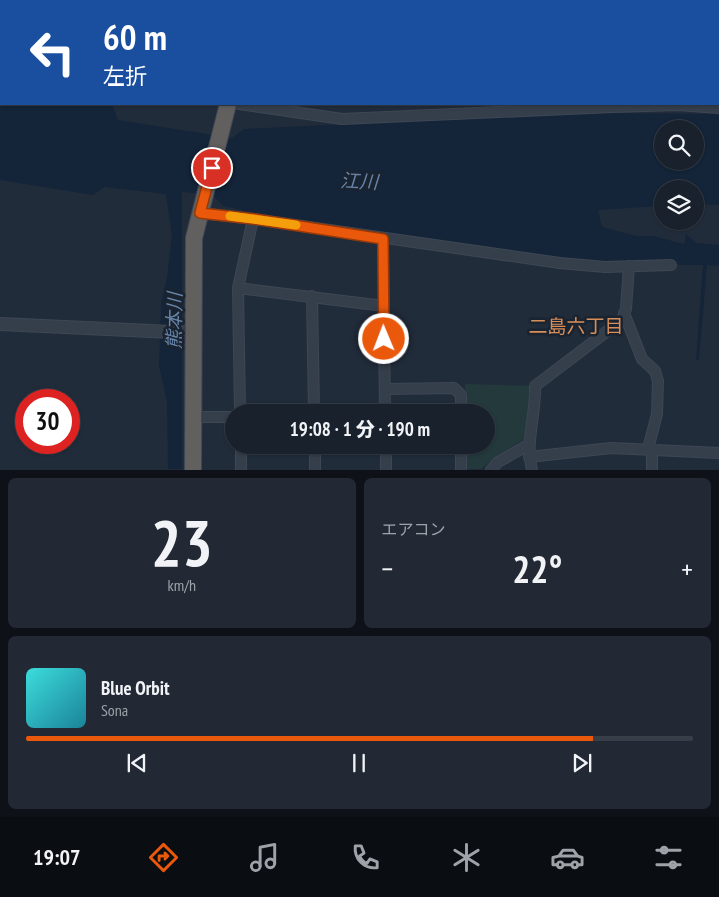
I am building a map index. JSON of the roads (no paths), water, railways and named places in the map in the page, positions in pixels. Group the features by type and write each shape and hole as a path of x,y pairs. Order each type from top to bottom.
{"highway":[{"path":"193,470 194,238 231,106"}],"street":[{"path":"231,106 342,119 678,105 719,108"},
{"path":"201,209 383,239 560,263 629,266 671,265"},
{"path":"240,404 238,288 254,219"},
{"path":"383,239 385,404"},
{"path":"532,470 529,457 535,411 535,386 622,320 629,266"},
{"path":"238,288 384,306"},
{"path":"312,296 314,404"},
{"path":"624,313 642,359 654,371 658,381 657,414 650,449 652,470"},
{"path":"0,324 193,333"},
{"path":"385,389 454,388 461,395 461,404"},
{"path":"193,416 225,417"},
{"path":"491,470 498,462 530,444"},
{"path":"529,457 611,448 719,453"},
{"path":"241,454 241,470"},
{"path":"315,454 315,470"},
{"path":"386,454 386,470"},
{"path":"461,454 461,470"}],"water":[{"path":"0,105 112,105 118,120 232,138 244,129 587,113 719,114 719,205 704,204 704,180 654,180 654,206 598,210 602,227 636,236 653,236 684,244 686,234 696,243 719,245 719,266 707,265 699,360 696,360 703,265 680,265 663,260 590,261 307,224 223,206 213,195 182,192 182,469 168,469 167,402 159,365 161,303 167,278 172,235 166,194 104,187 93,195 0,180"}],"district":[{"name":"二島六丁目","path":"576,326"}],"water label":[{"name":"江川","path":"359,181"},
{"name":"熊本川","path":"174,321"}]}
